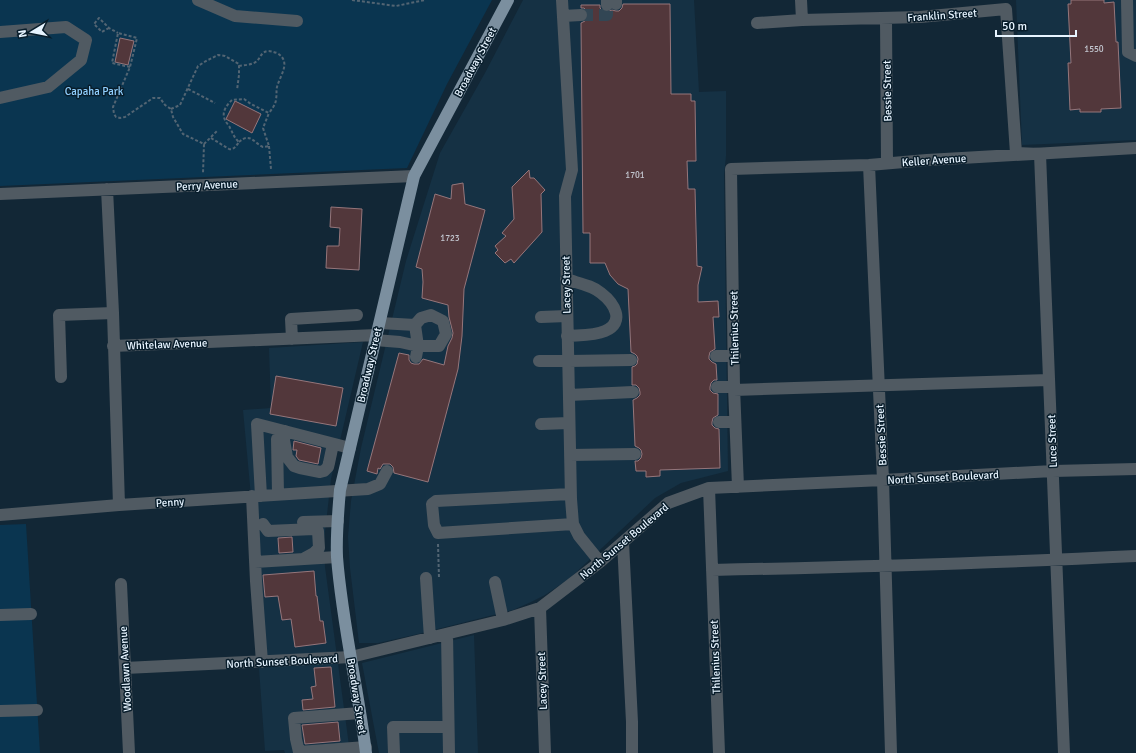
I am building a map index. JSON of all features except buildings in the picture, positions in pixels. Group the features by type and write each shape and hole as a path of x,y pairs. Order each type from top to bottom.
{"main road":[{"name":"Broadway Street","path":"366,750 340,588 337,557 340,490 414,176 508,0"}],"street":[{"path":"198,0 235,16 297,20"},
{"name":"Lacey Street","path":"562,0 572,170 565,196 570,494 573,524 579,536 600,562"},
{"path":"801,0 802,20"},
{"path":"1127,0 1128,52 1136,56"},
{"name":"Franklin Street","path":"757,23 802,20 920,17 1006,9 1016,153 1040,154"},
{"path":"563,16 581,16"},
{"name":"Bessie Street","path":"886,18 887,163"},
{"path":"0,32 66,27 86,40 81,60 48,87 0,98"},
{"name":"Keller Avenue","path":"731,169 869,165 927,160 1136,148"},
{"name":"Luce Street","path":"1040,154 1064,753"},
{"name":"Bessie Street","path":"869,165 883,480 891,753"},
{"name":"Thilenius Street","path":"731,169 735,356 734,389 738,486"},
{"name":"Perry Avenue","path":"0,194 414,176"},
{"name":"Whitelaw Avenue","path":"107,189 113,313 113,346 292,339 376,338 400,342 417,352"},
{"path":"566,279 600,292 610,302 616,312 617,320 613,327 604,332 597,334 568,336"},
{"path":"61,377 59,315 113,313"},
{"path":"431,315 443,321 446,334 439,346 417,352 415,325 421,318 431,315"},
{"path":"292,339 291,319 358,316"},
{"path":"541,317 567,316"},
{"path":"380,323 415,325"},
{"path":"113,346 119,506"},
{"path":"716,356 735,356"},
{"path":"539,361 631,360"},
{"path":"717,388 734,389 879,386 1049,380"},
{"path":"569,394 633,392"},
{"path":"718,422 735,422"},
{"path":"541,424 569,423"},
{"path":"262,662 255,562 258,524 257,424 350,448"},
{"path":"281,430 287,456 294,466 300,468 320,472 324,470 328,467 333,444"},
{"path":"278,494 281,430"},
{"path":"570,455 635,454"},
{"name":"North Sunset Boulevard","path":"125,668 351,657 503,620 540,608 600,562 668,503 709,488 1053,470 1136,469"},
{"name":"Penny","path":"0,515 278,494 368,489 380,484 387,471"},
{"name":"Thilenius Street","path":"709,488 719,753"},
{"path":"570,494 436,500 432,504 434,524 438,533 573,524"},
{"path":"258,524 338,521"},
{"path":"258,524 268,531 314,529 318,531 319,548 314,554 303,559"},
{"path":"623,542 632,722 632,753"},
{"path":"712,570 885,566 1136,556"},
{"path":"255,562 337,557"},
{"path":"426,578 430,638"},
{"path":"495,582 503,620"},
{"name":"Woodlawn Avenue","path":"121,584 129,753"},
{"name":"Lacey Street","path":"540,608 545,753"},
{"path":"0,615 31,614"},
{"path":"447,634 449,753"},
{"path":"0,711 37,710"},
{"path":"360,712 294,718 296,739 299,752 366,750"},
{"path":"394,753 393,727 448,727"}],"path":[{"path":"352,0 396,6 425,0"},
{"path":"109,28 102,32 94,24 99,18 109,28 118,33 137,38 130,67 113,106 116,117 125,117 153,98 160,98 165,105 171,109 173,117 183,134 204,144"},
{"path":"118,33 112,63 130,67"},
{"path":"239,66 256,61 260,54 267,51 274,52 279,55 284,64 284,70 278,83 276,100 263,128 269,146 271,169"},
{"path":"171,109 180,105 198,66 218,55 225,56 239,64 237,90"},
{"path":"256,61 258,66"},
{"path":"188,89 215,102"},
{"path":"239,142 235,139 223,115 226,107 232,100 244,99 270,113"},
{"path":"203,173 204,144 218,130"},
{"path":"211,138 229,149 234,148 243,139 248,138 254,140 263,148 269,146"},
{"path":"438,533 440,578"}],"shaded area":[{"path":"523,0 694,0 699,92 726,91 726,156 724,175 728,471 681,483 655,498 569,579 545,595 531,602 513,610 418,634 378,643 359,643 350,568 348,537 351,501 361,448 406,261 440,153 485,73"},
{"path":"1016,0 1136,0 1136,140 1022,145"},
{"path":"363,342 331,479 324,541 325,567 350,753 285,753 284,750 265,751 252,572 258,572 243,410 271,408 269,348"},
{"path":"474,635 478,753 379,753 362,663"}],"green space":[{"name":"Capaha Park","path":"0,0 492,0 447,84 407,168 0,186"},
{"path":"26,524 40,753 0,753 0,525"}],"tunnel":[{"path":"581,15 607,15 607,5"}]}
